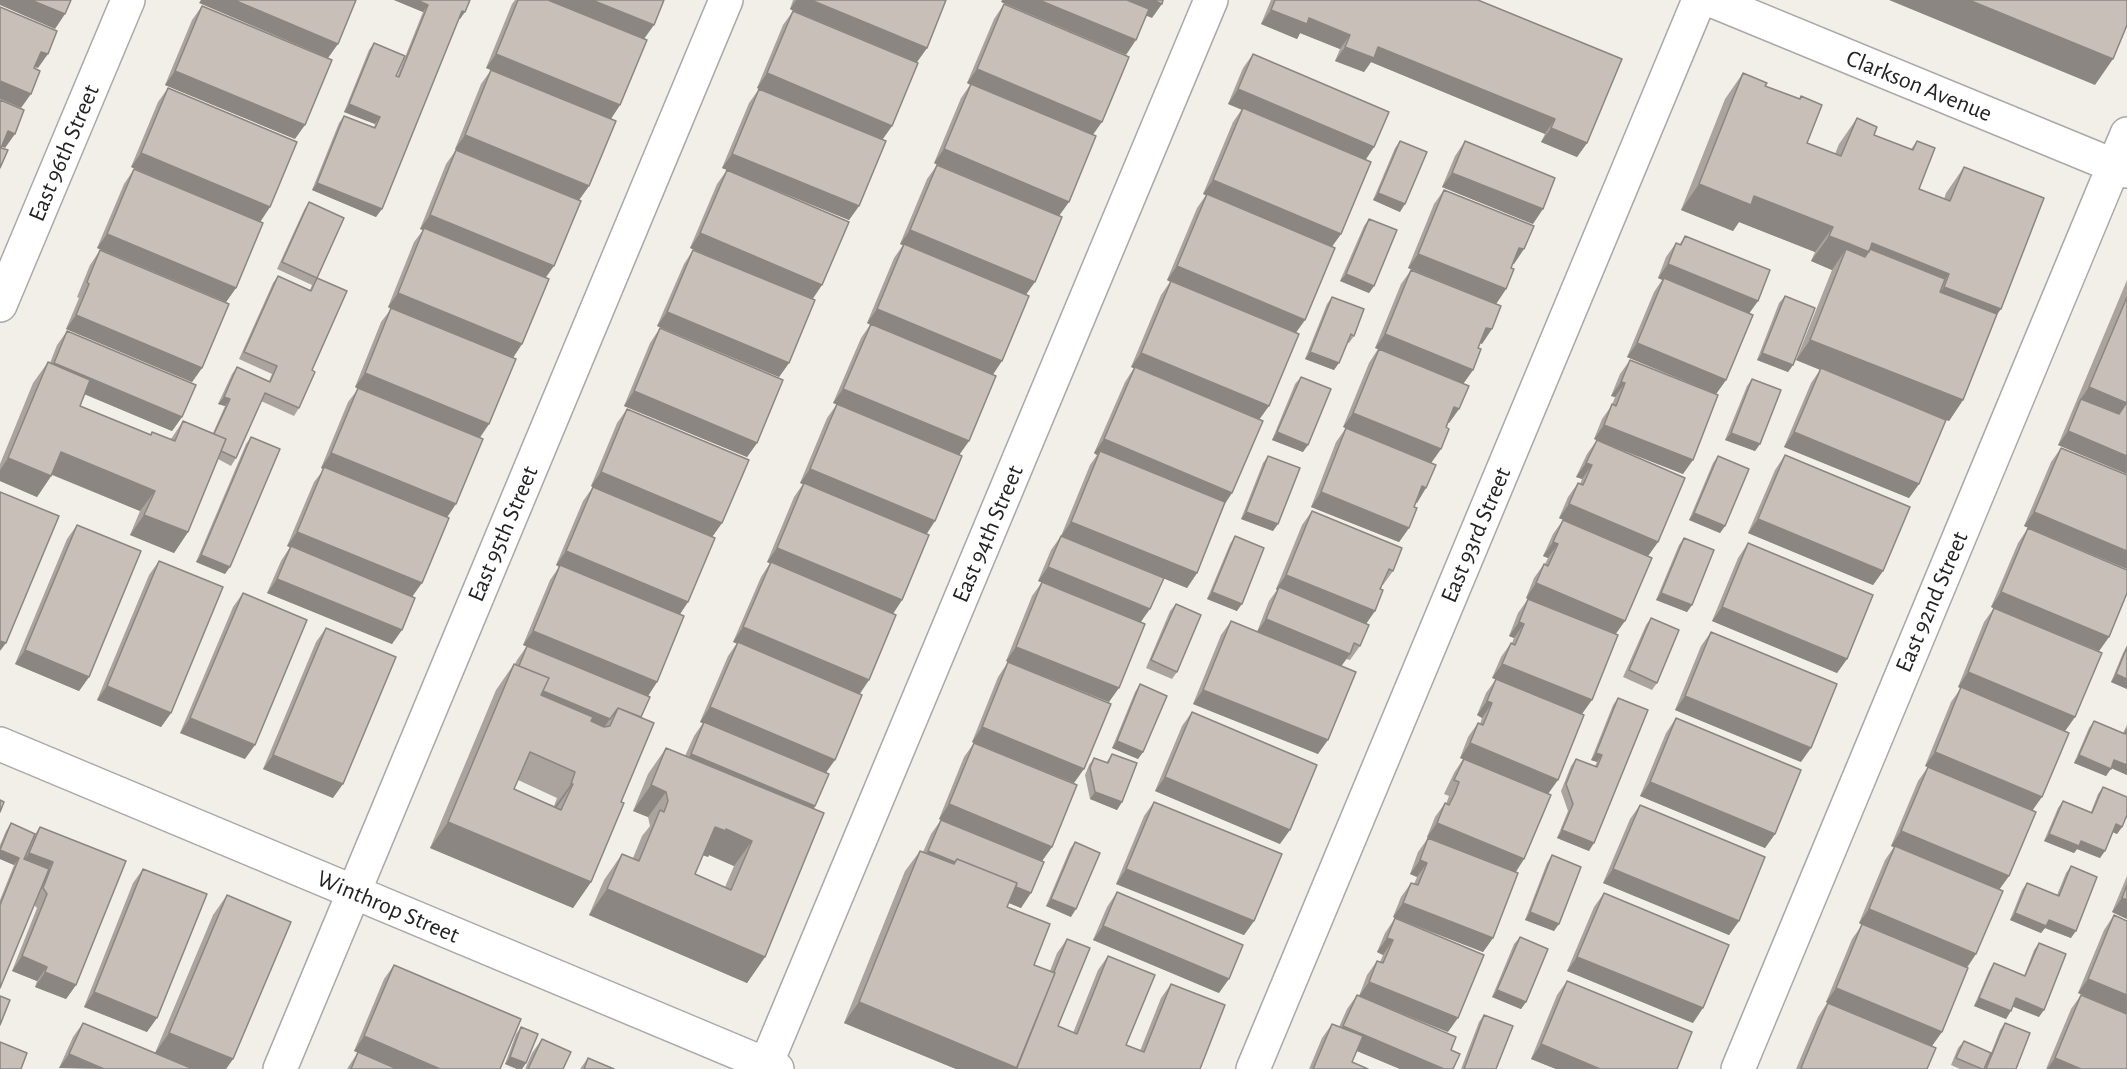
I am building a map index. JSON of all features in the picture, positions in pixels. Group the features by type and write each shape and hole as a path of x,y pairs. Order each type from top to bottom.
{"street":[{"name":"East 96th Street","path":"0,305 128,0"},
{"name":"East 95th Street","path":"280,1069 726,0"},
{"name":"East 94th Street","path":"769,1068 1211,0"},
{"name":"East 93rd Street","path":"1253,1069 1699,0"},
{"name":"Clarkson Avenue","path":"1711,0 2120,169"},
{"name":"East 92nd Street","path":"1738,1069 2120,169 2127,134"},
{"name":"Winthrop Street","path":"0,744 769,1068"}],"building":[{"path":"31,0 71,0 65,14"},
{"path":"234,0 356,0 338,44"},
{"path":"417,0 470,0 465,12 462,11 382,209 317,183 344,116 375,128 380,117 349,104 374,43 405,56 396,76 399,77 428,5"},
{"path":"518,0 548,0 647,40 620,105 496,54"},
{"path":"592,0 664,0 654,25"},
{"path":"811,0 946,0 927,48"},
{"path":"1039,0 1127,0 1149,9 1136,40"},
{"path":"1275,0 1478,0 1622,59 1587,143 1551,128 1555,119 1378,47 1374,58 1345,47 1350,35 1309,18 1307,24 1271,10"},
{"path":"1969,0 2127,0 2127,25 2113,59"},
{"path":"1004,4 1129,57 1102,122 977,69"},
{"path":"202,6 332,60 305,125 175,71"},
{"path":"0,7 57,31 48,54 41,52 34,68 40,71 31,94 0,81"},
{"path":"793,11 918,63 892,126 767,73"},
{"path":"1253,54 1389,112 1374,147 1238,89"},
{"path":"491,70 616,121 589,186 465,135"},
{"path":"1743,73 1767,83 1765,86 1800,99 1801,96 1822,105 1807,143 1841,156 1857,118 1877,127 1874,135 1913,150 1917,141 1935,148 1919,189 1950,201 1964,167 2044,198 2001,309 1944,287 1949,274 1872,243 1869,252 1829,236 1833,227 1754,196 1751,205 1699,184"},
{"path":"971,84 1096,136 1069,202 944,149"},
{"path":"168,88 297,142 270,207 141,153"},
{"path":"759,89 886,141 859,206 732,154"},
{"path":"0,100 24,110 15,134 8,131 1,148 8,150 0,168"},
{"path":"1243,108 1371,162 1341,234 1213,180"},
{"path":"1400,141 1427,152 1405,204 1378,193"},
{"path":"1465,141 1555,178 1543,209 1452,173"},
{"path":"456,150 581,201 554,266 430,215"},
{"path":"937,165 1062,217 1035,282 910,230"},
{"path":"134,169 263,223 236,288 107,234"},
{"path":"727,170 849,222 822,285 700,233"},
{"path":"1444,190 1534,226 1524,249 1519,248 1506,289 1418,254"},
{"path":"1207,194 1335,248 1305,320 1177,266"},
{"path":"309,202 344,218 317,278 282,262"},
{"path":"1369,219 1397,230 1374,286 1346,274"},
{"path":"424,228 549,279 522,344 398,293"},
{"path":"1685,236 1770,270 1758,301 1668,264 1676,243 1681,245"},
{"path":"904,244 1029,296 1002,361 877,309"},
{"path":"1846,249 1865,257 1870,249 1945,279 1940,292 1997,314 1963,400 1810,340"},
{"path":"100,250 229,304 202,368 76,315"},
{"path":"693,250 815,300 789,363 667,312"},
{"path":"1411,270 1501,306 1492,329 1486,328 1473,370 1385,334"},
{"path":"278,276 311,291 317,278 347,291 312,370 315,372 299,408 265,393 236,458 221,451 226,439 214,434 230,399 224,397 237,367 270,382 277,366 244,352"},
{"path":"1664,278 1753,315 1726,380 1637,343"},
{"path":"1171,281 1299,334 1269,406 1141,353"},
{"path":"1785,296 1815,308 1793,365 1762,353"},
{"path":"1332,297 1364,309 1354,336 1351,334 1339,363 1310,352"},
{"path":"2127,297 2127,403 2089,387"},
{"path":"391,308 516,359 489,424 365,373"},
{"path":"871,324 996,376 969,441 843,389"},
{"path":"660,328 783,380 757,443 634,391"},
{"path":"67,331 196,385 182,417 54,363"},
{"path":"1379,349 1469,386 1459,409 1454,407 1441,449 1353,413"},
{"path":"1630,360 1718,395 1693,460 1604,425 1612,404 1616,406 1625,383 1621,382"},
{"path":"48,362 90,380 80,406 151,435 152,432 175,441 183,421 226,439 188,532 144,515 155,491 61,452 51,476 8,458"},
{"path":"1135,367 1263,421 1232,493 1104,439"},
{"path":"1821,368 1946,420 1919,484 1794,432"},
{"path":"1301,377 1331,389 1308,445 1277,432"},
{"path":"1752,379 1781,390 1760,444 1731,433"},
{"path":"358,388 483,439 456,504 331,453"},
{"path":"2081,399 2119,414 2127,402 2127,456 2068,431"},
{"path":"837,404 962,456 935,521 810,469"},
{"path":"627,409 749,460 722,523 601,472"},
{"path":"1346,428 1436,465 1426,488 1422,486 1409,528 1321,492"},
{"path":"251,437 280,449 230,567 201,555"},
{"path":"1597,440 1685,478 1658,542 1569,504 1578,483 1583,485 1592,465 1586,463"},
{"path":"2061,448 2127,475 2127,551 2034,512"},
{"path":"1100,451 1225,502 1197,573 1071,522"},
{"path":"1785,455 1910,507 1883,571 1758,519"},
{"path":"1268,456 1300,468 1278,524 1246,512"},
{"path":"1718,456 1749,469 1725,526 1694,513"},
{"path":"324,467 449,518 422,583 297,532"},
{"path":"804,483 929,535 902,600 777,548"},
{"path":"593,487 715,538 688,602 566,551"},
{"path":"0,492 59,516 6,643 0,641"},
{"path":"1312,511 1402,548 1393,571 1389,569 1380,589 1383,590 1375,611 1286,575"},
{"path":"1563,520 1652,558 1625,621 1536,583 1544,564 1548,566 1558,544 1553,542"},
{"path":"77,525 141,551 89,677 25,650"},
{"path":"2028,528 2127,570 2127,593 2109,637 2001,592"},
{"path":"1061,536 1164,578 1150,609 1048,567"},
{"path":"1235,536 1264,548 1242,604 1212,592"},
{"path":"1684,538 1714,550 1692,605 1661,593"},
{"path":"1748,543 1873,595 1847,659 1722,607"},
{"path":"291,546 415,598 402,630 277,579"},
{"path":"159,561 223,587 171,713 107,686"},
{"path":"771,562 896,615 869,680 743,627"},
{"path":"560,565 684,616 657,682 533,631"},
{"path":"1042,582 1145,624 1119,688 1016,647"},
{"path":"1279,587 1369,625 1360,646 1354,643 1350,654 1266,619"},
{"path":"243,593 307,620 255,745 190,718"},
{"path":"1528,599 1618,635 1592,700 1502,664 1511,643 1515,645 1524,624 1519,622"},
{"path":"1176,604 1201,615 1177,672 1151,660"},
{"path":"1994,608 2102,653 2075,717 1968,672"},
{"path":"1651,618 1679,630 1657,683 1629,670"},
{"path":"1231,621 1356,672 1328,740 1203,690"},
{"path":"326,628 396,657 343,784 273,755"},
{"path":"1711,632 1837,684 1811,748 1685,696"},
{"path":"738,642 862,695 835,760 710,707"},
{"path":"527,646 650,697 641,717 618,708 610,719 543,691 549,678 519,666"},
{"path":"2127,647 2127,679 2116,674"},
{"path":"1008,662 1111,704 1084,769 982,727"},
{"path":"514,664 549,678 541,695 593,717 591,721 604,727 610,726 618,708 654,723 591,882 448,822","holes":["530,752 575,772 571,784 573,784 561,810 514,789"]},
{"path":"1496,679 1584,715 1558,780 1470,743 1478,723 1483,725 1488,713 1492,703 1487,701"},
{"path":"1140,684 1167,696 1143,752 1117,741"},
{"path":"1961,687 2069,733 2042,797 1935,752"},
{"path":"1618,698 1648,710 1594,843 1562,830 1573,804 1566,784 1576,759 1597,767 1602,755 1596,753"},
{"path":"1192,712 1317,765 1290,830 1165,777"},
{"path":"1676,718 1801,770 1775,834 1650,782"},
{"path":"2094,721 2125,734 2127,729 2127,765 2114,760 2111,769 2079,755"},
{"path":"704,722 829,774 815,806 691,754"},
{"path":"974,743 1077,785 1052,847 949,804"},
{"path":"666,748 824,813 765,957 607,889 622,854 639,861 660,810 664,812 668,801 666,792 651,785","holes":["715,827 726,831 726,829 752,841 731,890 695,874"]},
{"path":"1112,754 1137,763 1122,802 1095,792 1090,768 1094,758 1108,763"},
{"path":"1464,759 1551,795 1524,859 1437,823 1445,803 1449,805 1455,793 1459,782 1454,780"},
{"path":"1928,767 2036,812 2009,876 1901,831"},
{"path":"2103,787 2127,797 2127,815 2122,827 2116,824 2105,851 2081,841 2079,846 2049,834 2063,801 2092,813"},
{"path":"0,800 4,802 0,812"},
{"path":"1154,802 1282,854 1254,921 1126,869"},
{"path":"1640,805 1765,857 1739,921 1613,869"},
{"path":"941,820 1044,862 1031,893 1016,887 1017,883 957,859 955,862 928,851"},
{"path":"11,823 35,834 24,859 49,869 0,988 0,905 19,858 0,850"},
{"path":"40,827 126,861 76,985 45,972 47,967 22,956 47,894 43,888 53,862 29,853"},
{"path":"1428,838 1518,873 1493,938 1403,903 1411,883 1418,885 1427,863 1420,860"},
{"path":"1075,842 1100,853 1076,909 1051,899"},
{"path":"1895,846 2003,891 1976,954 1869,909"},
{"path":"920,851 954,864 957,859 1017,883 1007,907 1050,924 1034,965 1055,973 1017,1068 859,1002"},
{"path":"1552,855 1581,867 1559,924 1530,912"},
{"path":"2071,866 2097,877 2076,931 2049,920 2046,926 2015,913 2027,883 2059,896"},
{"path":"143,869 207,894 157,1018 94,992"},
{"path":"2127,885 2127,900 2122,898"},
{"path":"1117,892 1243,945 1229,979 1103,926"},
{"path":"1604,893 1729,945 1703,1008 1577,957"},
{"path":"227,895 291,922 233,1059 169,1033"},
{"path":"2114,915 2127,921 2127,995 2088,979"},
{"path":"1395,918 1484,955 1458,1018 1369,982 1377,961 1383,963 1393,940 1387,938"},
{"path":"1862,924 1968,968 1942,1032 1836,988"},
{"path":"1520,937 1548,949 1526,1002 1497,990"},
{"path":"1067,939 1090,948 1058,1026 1077,1034 1108,956 1155,975 1126,1045 1144,1052 1171,984 1225,1005 1200,1069 1016,1069"},
{"path":"2039,943 2066,954 2044,1010 2016,998 2011,1011 1979,998 1994,963 2025,976"},
{"path":"394,965 521,1019 500,1069 440,1069 364,1036"},
{"path":"1567,981 1692,1032 1677,1069 1600,1069 1541,1044"},
{"path":"1357,995 1456,1037 1451,1050 1460,1054 1453,1069 1444,1069 1343,1026"},
{"path":"2081,995 2127,1014 2127,1069 2081,1069 2055,1058"},
{"path":"0,996 10,1000 0,1025"},
{"path":"1828,1003 1936,1048 1927,1069 1801,1068"},
{"path":"1484,1015 1513,1026 1496,1069 1464,1069"},
{"path":"83,1023 193,1069 104,1069 69,1054"},
{"path":"2005,1023 2030,1033 2016,1069 1986,1069"},
{"path":"1332,1024 1363,1036 1352,1062 1368,1069 1313,1069"},
{"path":"521,1027 538,1034 526,1063 510,1057"},
{"path":"542,1039 571,1052 563,1069 528,1069"},
{"path":"1964,1041 1991,1053 1984,1069 1956,1058"},
{"path":"0,1042 27,1053 21,1069 0,1069"},
{"path":"358,1052 397,1069 351,1069"},
{"path":"588,1058 614,1069 584,1069"}]}
